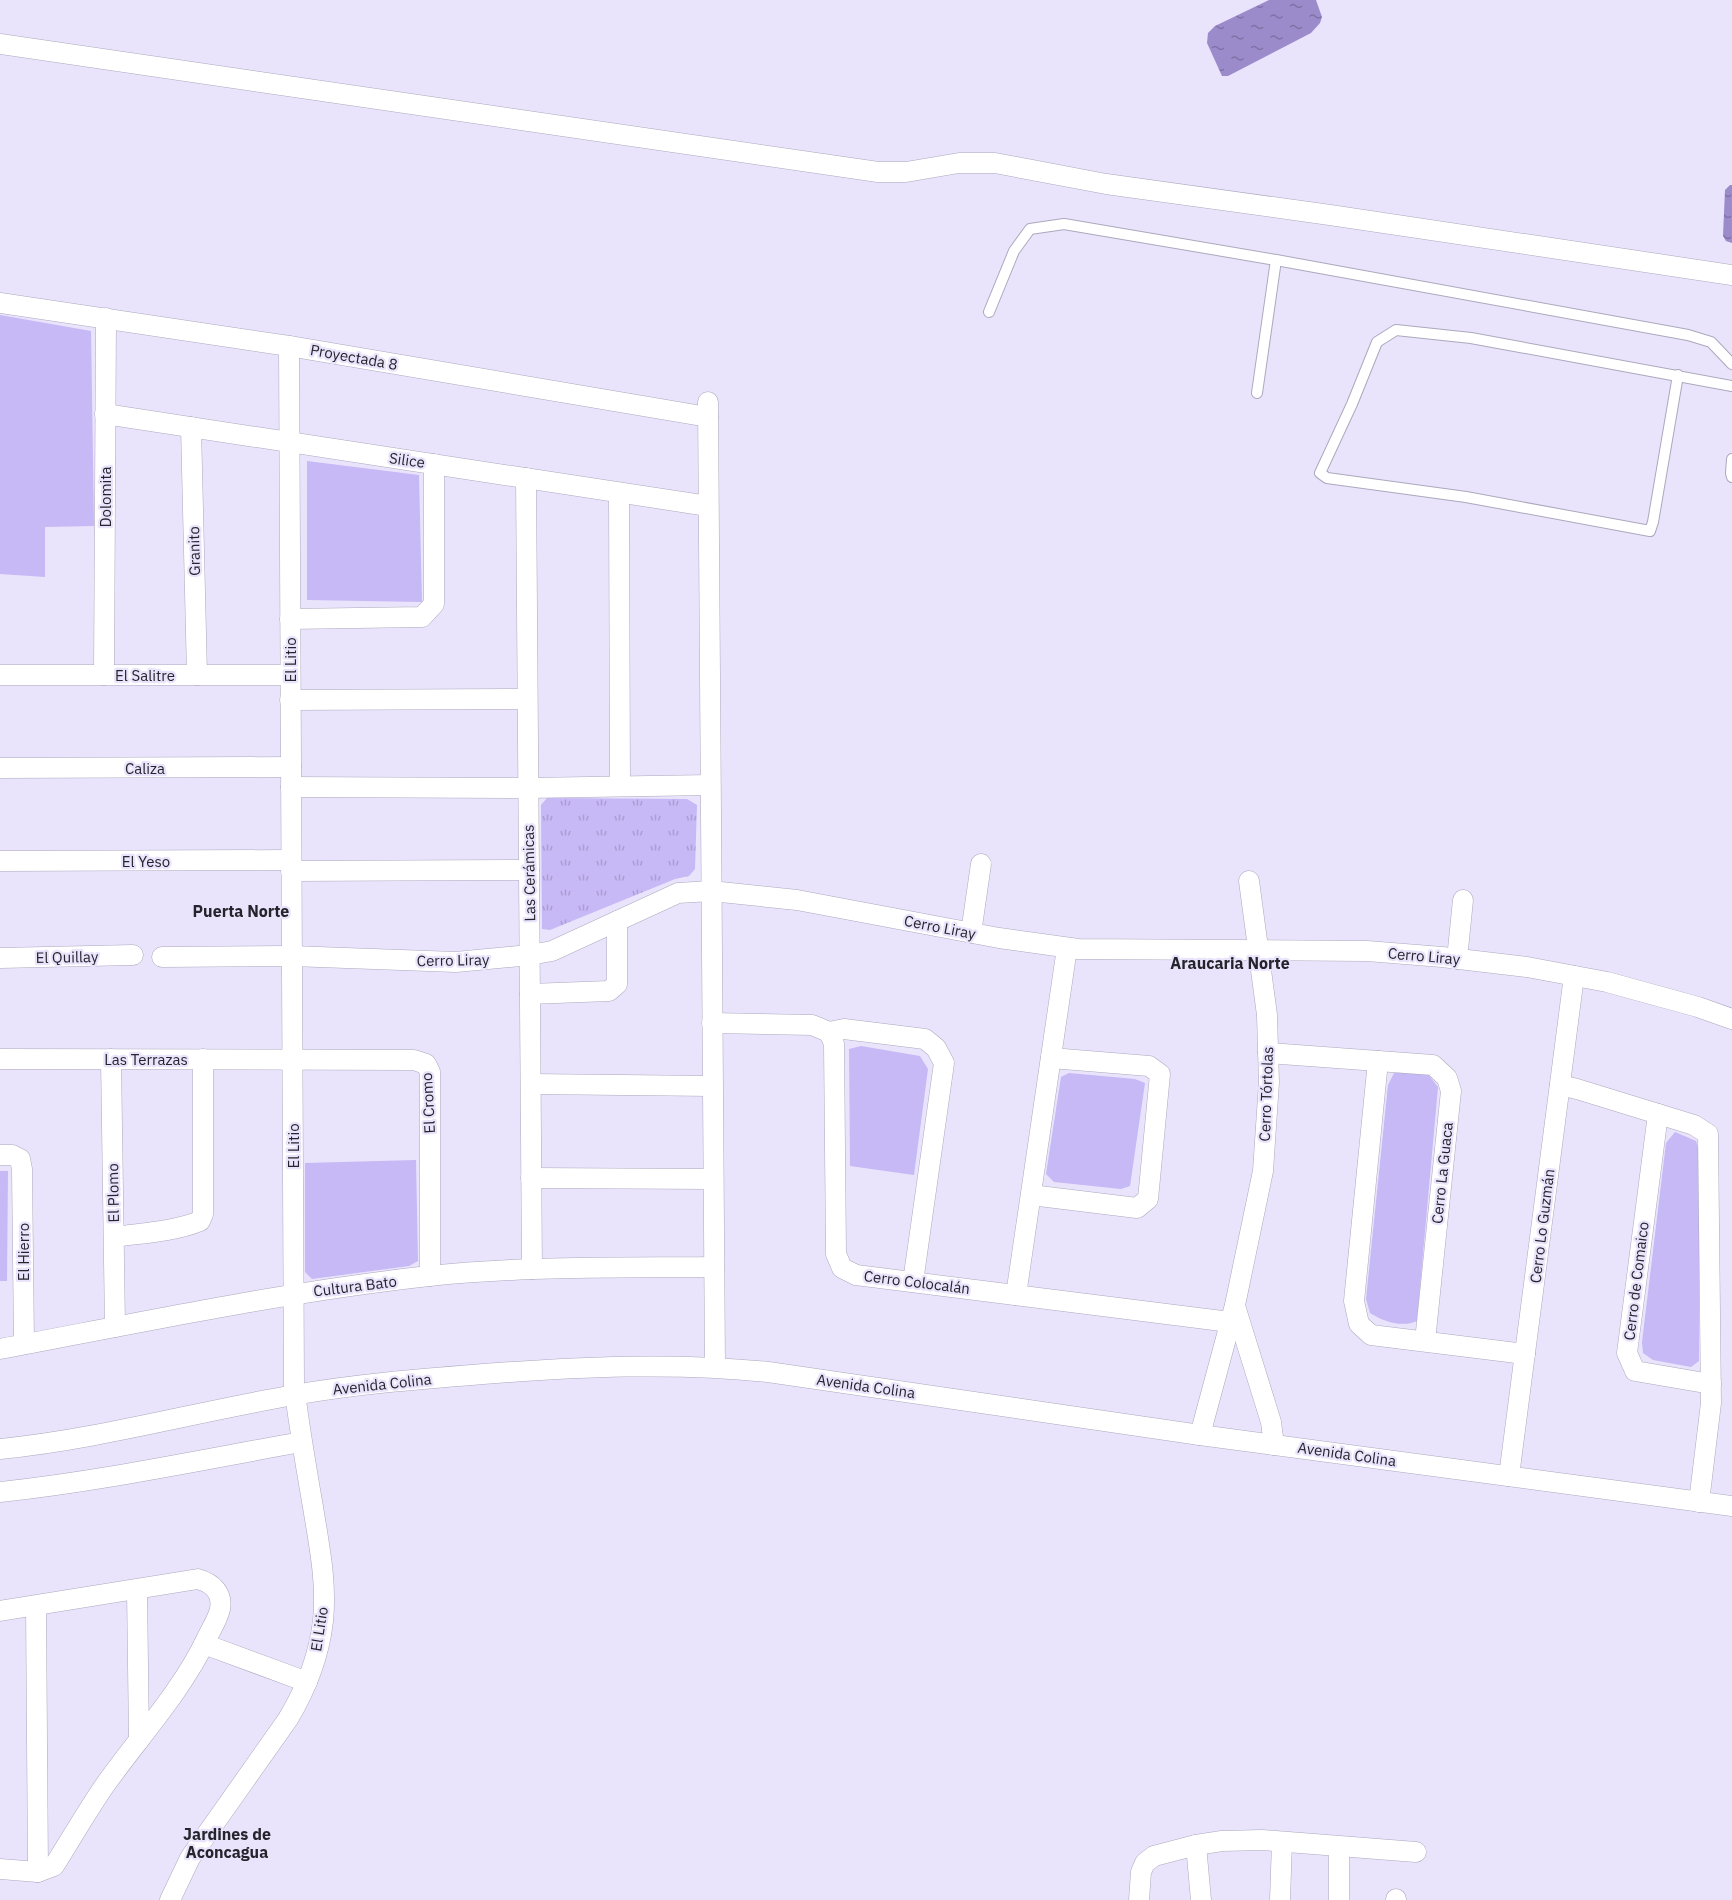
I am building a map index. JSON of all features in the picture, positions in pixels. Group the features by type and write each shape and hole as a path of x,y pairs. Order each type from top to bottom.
{"street":[{"path":"0,44 878,172 906,172 959,163 995,163 1106,184 1732,275"},
{"name":"Proyectada 8","path":"0,303 708,409 708,506"},
{"name":"Dolomita","path":"104,675 106,318"},
{"name":"El Litio","path":"170,1900 190,1858 288,1719 307,1682 319,1642 322,1621 324,1583 295,1395 289,346"},
{"name":"Silice","path":"105,414 708,506"},
{"name":"Granito","path":"191,428 197,675"},
{"path":"290,619 422,617 434,604 434,464"},
{"name":"Las Cerámicas","path":"526,478 532,1269"},
{"path":"619,493 620,786"},
{"path":"708,506 715,1366"},
{"name":"El Salitre","path":"0,675 290,675"},
{"path":"290,700 527,699"},
{"name":"Caliza","path":"0,768 291,767"},
{"path":"291,788 528,788 710,784"},
{"name":"El Yeso","path":"0,861 529,870"},
{"path":"971,933 981,864"},
{"name":"Cerro Tórtolas","path":"1200,1435 1233,1313 1263,1171 1269,1082 1267,1015 1249,881"},
{"name":"Cerro Liray","path":"162,957 291,956 456,962 530,955 552,951 678,893 711,891 797,900 971,933 1067,948 1367,951 1527,967 1607,982 1730,1016"},
{"path":"1457,959 1462,900"},
{"path":"530,994 609,991 617,984 617,921"},
{"path":"1016,1295 1067,948"},
{"name":"El Quillay","path":"0,958 133,955"},
{"name":"Cerro Lo Guzmán","path":"1509,1476 1574,976"},
{"path":"712,1023 812,1025 829,1032 844,1029 925,1039 936,1048 944,1063 913,1282"},
{"name":"Cerro Colocalán","path":"829,1032 834,1044 836,1254 842,1268 856,1275 1016,1295 1233,1313"},
{"name":"Cerro La Guaca","path":"1268,1053 1433,1065 1447,1078 1451,1091 1425,1341"},
{"path":"1031,1195 1137,1208 1148,1198 1160,1074 1149,1066 1051,1058"},
{"name":"Las Terrazas","path":"0,1059 292,1059"},
{"name":"El Plomo","path":"111,1059 115,1327"},
{"path":"114,1238 190,1225 200,1221 203,1214 203,1059"},
{"name":"El Cromo","path":"292,1059 414,1060 426,1064 430,1072 430,1276"},
{"path":"1378,1061 1354,1301 1359,1323 1371,1335 1525,1354"},
{"path":"531,1084 712,1086"},
{"path":"1560,1085 1694,1125 1708,1134 1711,1403 1699,1502"},
{"name":"Cerro de Comaico","path":"1658,1114 1627,1353 1635,1371 1711,1384"},
{"name":"El Hierro","path":"0,1155 12,1155 20,1159 22,1169 24,1344"},
{"path":"531,1178 713,1179"},
{"name":"Cultura Bato","path":"0,1349 294,1294 430,1276 532,1269 714,1267"},
{"name":"Cerro Tórtolas","path":"1233,1313 1271,1422 1274,1445"},
{"name":"Avenida Colina","path":"0,1449 96,1436 295,1395 381,1384 528,1370 715,1366 768,1371 1200,1435 1732,1506"},
{"path":"0,1492 77,1482 302,1442"},
{"path":"0,1611 198,1580 209,1583 217,1592 220,1607 188,1675 104,1786 54,1866 38,1872 0,1869"},
{"path":"136,1590 139,1740"},
{"path":"36,1606 38,1872"},
{"path":"204,1644 307,1682"},
{"path":"1139,1900 1141,1872 1145,1863 1154,1856 1196,1845 1242,1840 1416,1852"},
{"path":"1280,1900 1282,1842"},
{"path":"1196,1845 1201,1900"},
{"path":"1339,1847 1339,1900"}],"lane":[{"path":"988,312 1014,251 1030,230 1064,224 1688,335 1711,342 1732,364"},
{"path":"1257,393 1275,260"},
{"path":"1677,375 1650,531 1466,497 1327,478 1320,473 1352,404 1377,342 1396,330 1471,338 1677,375 1732,386"},
{"path":"1732,459 1732,477"}],"green space":[{"path":"0,315 91,331 94,526 45,527 45,577 0,574"},
{"path":"307,461 419,475 422,602 307,600"},
{"path":"547,798 687,799 697,805 695,869 689,876 675,879 550,930 542,929 541,805"},
{"path":"861,1046 920,1056 928,1069 914,1175 850,1166 849,1049"},
{"path":"1069,1073 1135,1079 1145,1083 1130,1186 1121,1189 1054,1182 1046,1174 1061,1077"},
{"path":"1394,1073 1427,1073 1438,1087 1417,1321 1405,1324 1386,1321 1370,1313 1366,1299 1388,1085"},
{"path":"1675,1132 1696,1141 1699,1151 1699,1361 1691,1367 1653,1360 1643,1353 1642,1342 1666,1143"},
{"path":"416,1160 418,1261 409,1266 312,1279 305,1272 305,1163"},
{"path":"0,1171 8,1171 7,1281 0,1281"}],"water":[{"path":"1269,0 1316,0 1322,17 1320,23 1311,33 1228,76 1222,76 1207,43 1208,33 1215,26"},
{"path":"1732,185 1732,243 1726,241 1723,236 1725,190"}],"district":[{"name":"Puerta Norte","path":"241,911"},
{"name":"Araucaria Norte","path":"1230,963"},
{"name":"Jardines de Aconcagua","path":"227,1843"}]}
